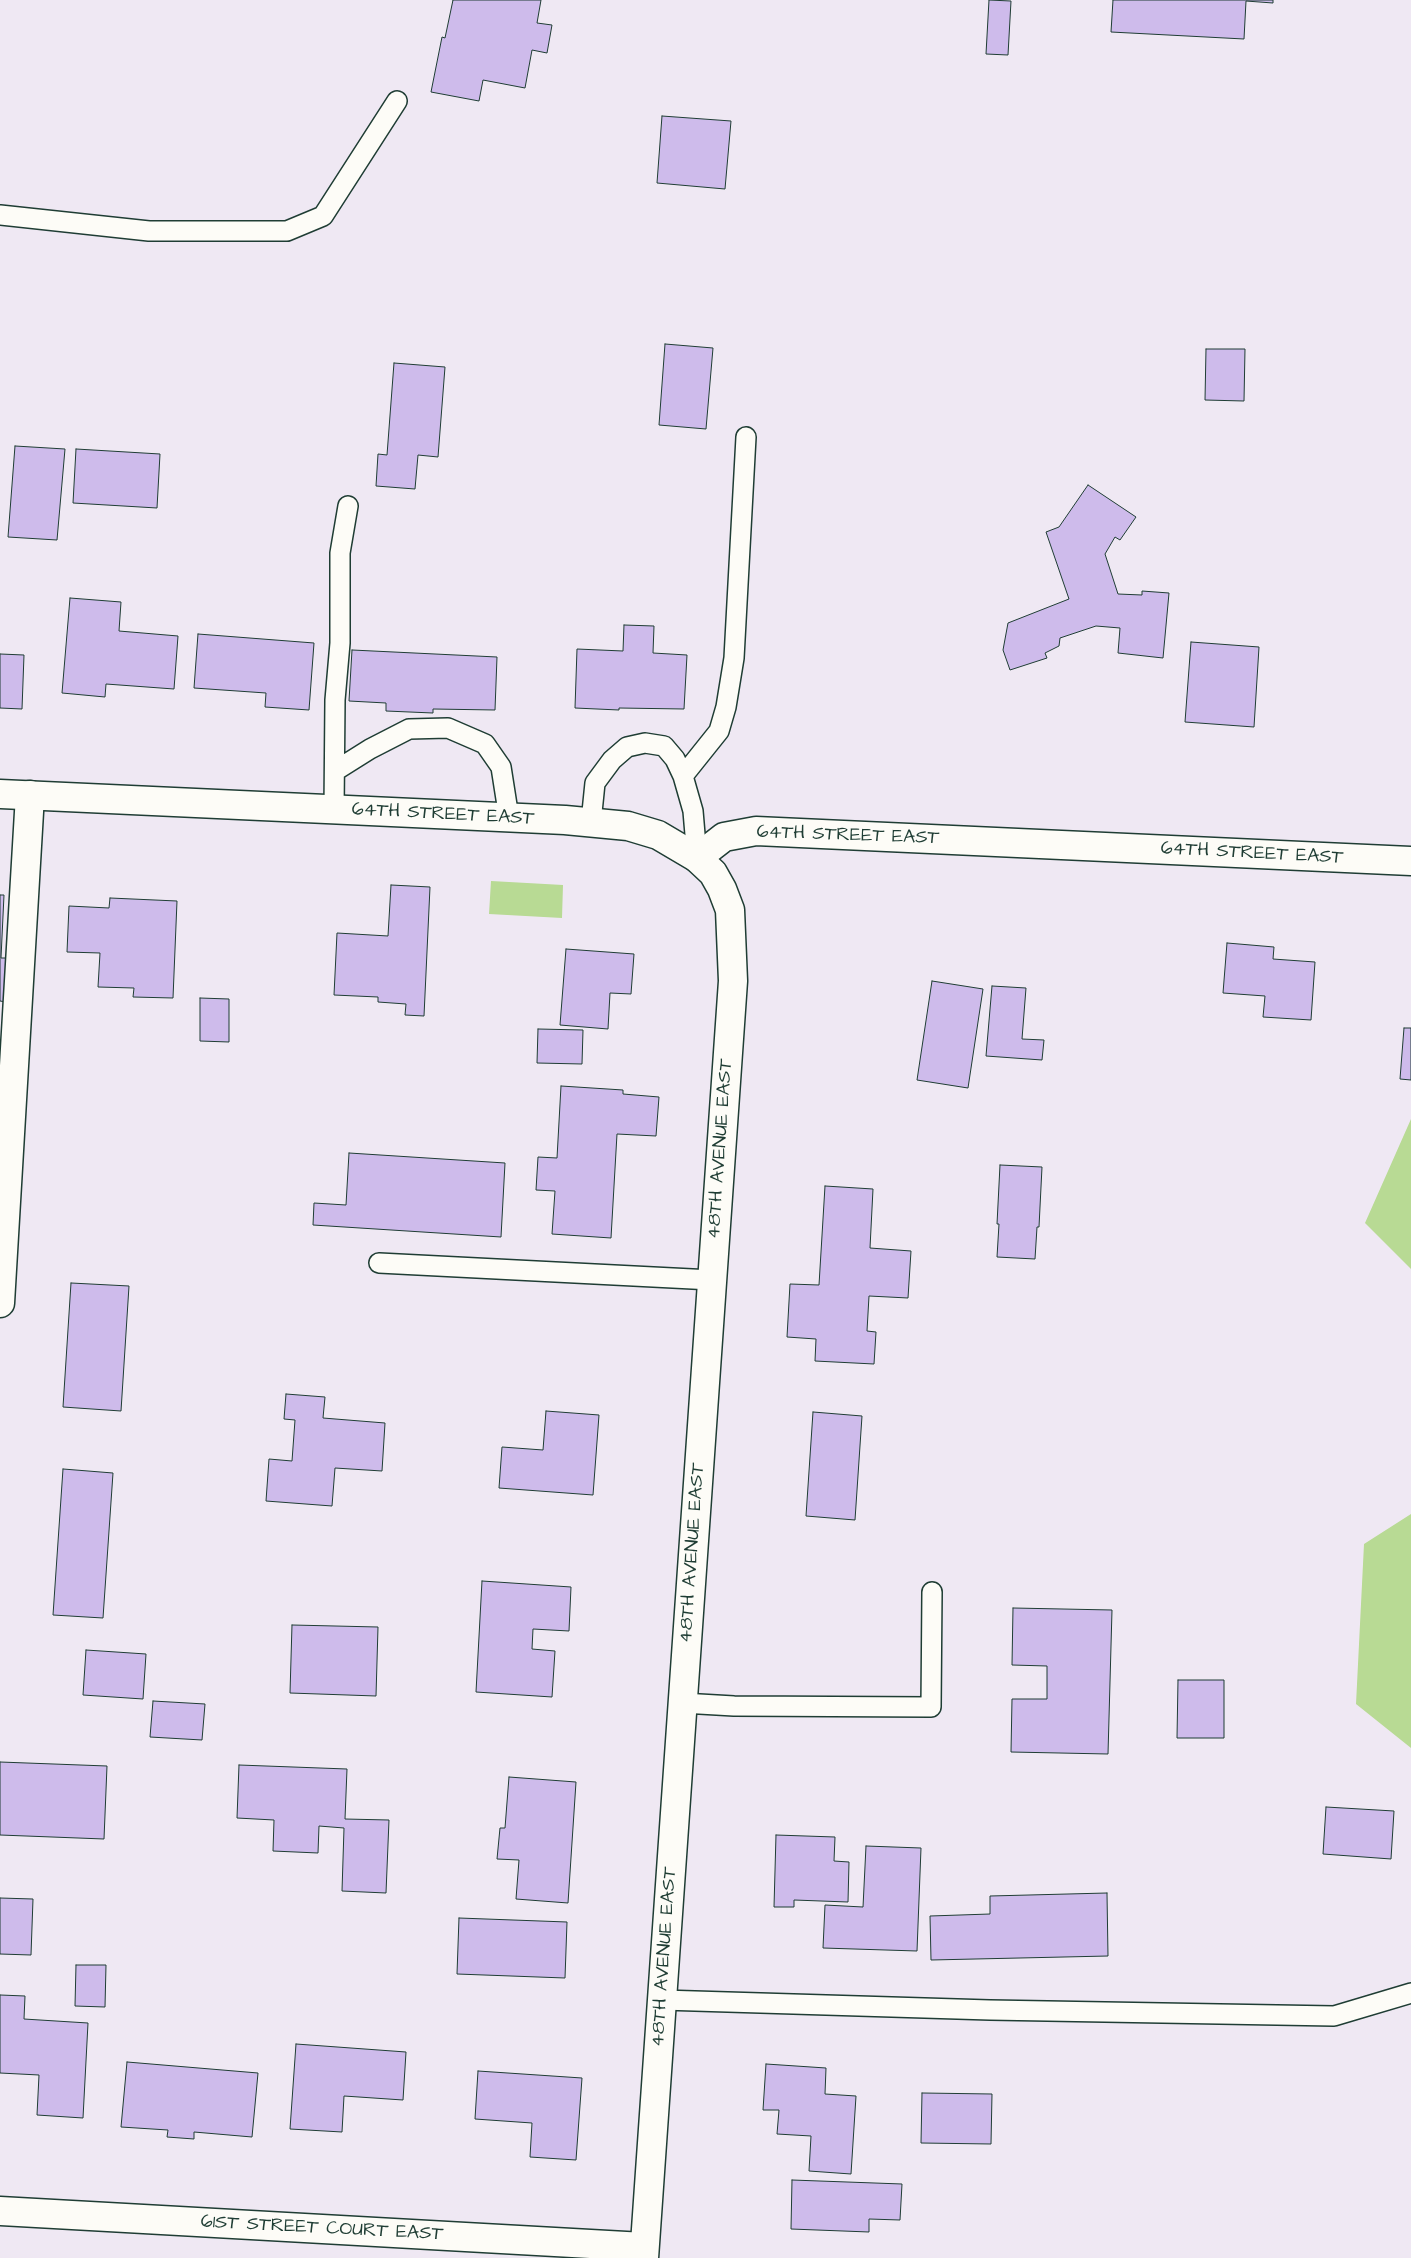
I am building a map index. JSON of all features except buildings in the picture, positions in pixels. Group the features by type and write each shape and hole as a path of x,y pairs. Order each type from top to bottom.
{"street":[{"name":"64TH STREET EAST","path":"0,794 591,822 628,826 658,835 698,858 724,837 756,831 1411,861"},
{"path":"0,1303 30,795"},
{"name":"48TH AVENUE EAST","path":"644,2253 733,981 730,910 722,888 713,873 698,858"},
{"name":"61ST STREET COURT EAST","path":"0,2211 644,2253"}],"lane":[{"path":"0,214 148,231 287,231 323,216 397,101"},
{"path":"683,776 718,731 726,707 734,658 746,437"},
{"path":"334,810 335,700 340,643 340,553 348,506"},
{"path":"335,772 370,748 409,729 448,728 484,744 502,767 509,818"},
{"path":"591,822 595,783 612,760 627,747 645,743 664,746 675,759 683,776 693,811 698,858"},
{"path":"379,1263 712,1280"},
{"path":"682,1703 734,1706 931,1707 932,1592"},
{"path":"662,2000 1000,2010 1334,2016 1411,1993"}],"green space":[{"path":"491,881 563,885 562,918 489,914"},
{"path":"1411,1119 1411,1269 1365,1223"},
{"path":"1411,1514 1411,1748 1356,1704 1364,1544"}]}
